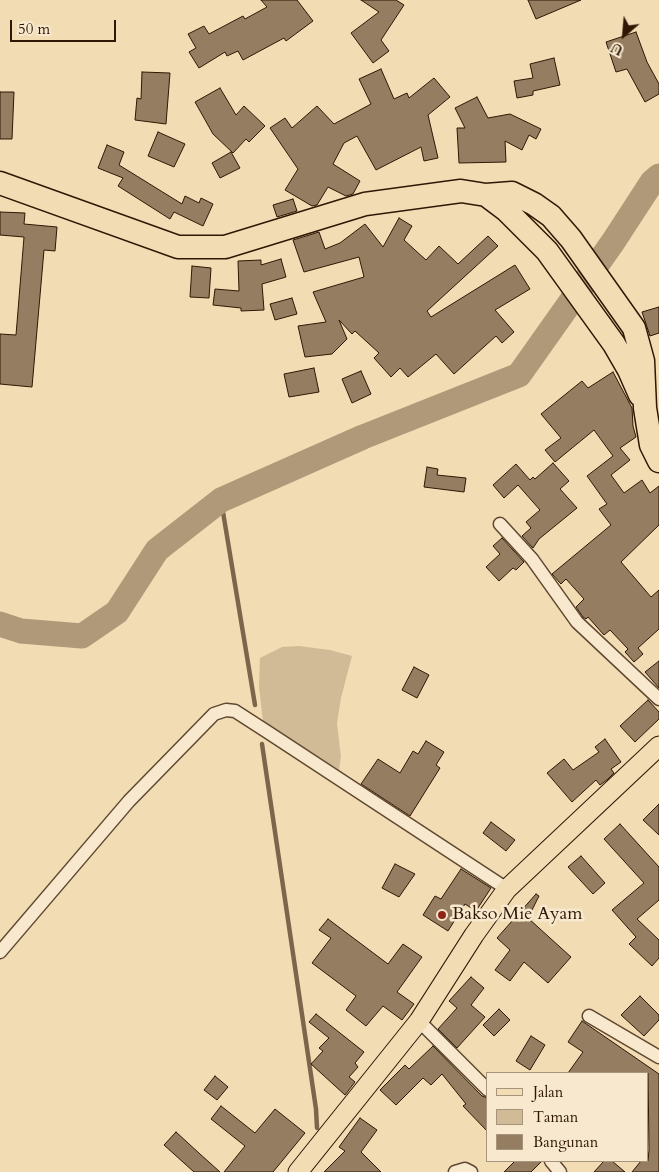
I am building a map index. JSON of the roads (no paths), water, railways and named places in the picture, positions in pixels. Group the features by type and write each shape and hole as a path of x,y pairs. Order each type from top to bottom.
{"highway":[{"path":"0,183 178,247 225,247 365,204 461,191 486,196 512,193 527,200 550,216 571,239 634,328 643,361 645,408 651,445 659,461"},
{"path":"486,196 506,210 547,251 614,344 629,370 645,408"}],"main road":[{"path":"298,1172 419,1021 474,935 507,889 659,746"}],"street":[{"path":"500,524 532,559 577,622 659,699"},
{"path":"0,952 129,801 214,714 226,710 235,711 266,730 507,889"},
{"path":"589,1016 659,1057"},
{"path":"419,1021 487,1089"},
{"path":"551,1162 560,1172"},
{"path":"455,1172 465,1169 471,1172"}],"waterway":[{"path":"0,624 21,631 82,636 117,612 157,550 221,500 363,437 519,375 613,242 652,182 659,176"},
{"path":"221,500 255,705"},
{"path":"262,744 316,1109 317,1128"}],"place":[{"name":"Bakso Mie Ayam","path":"442,915"}]}
